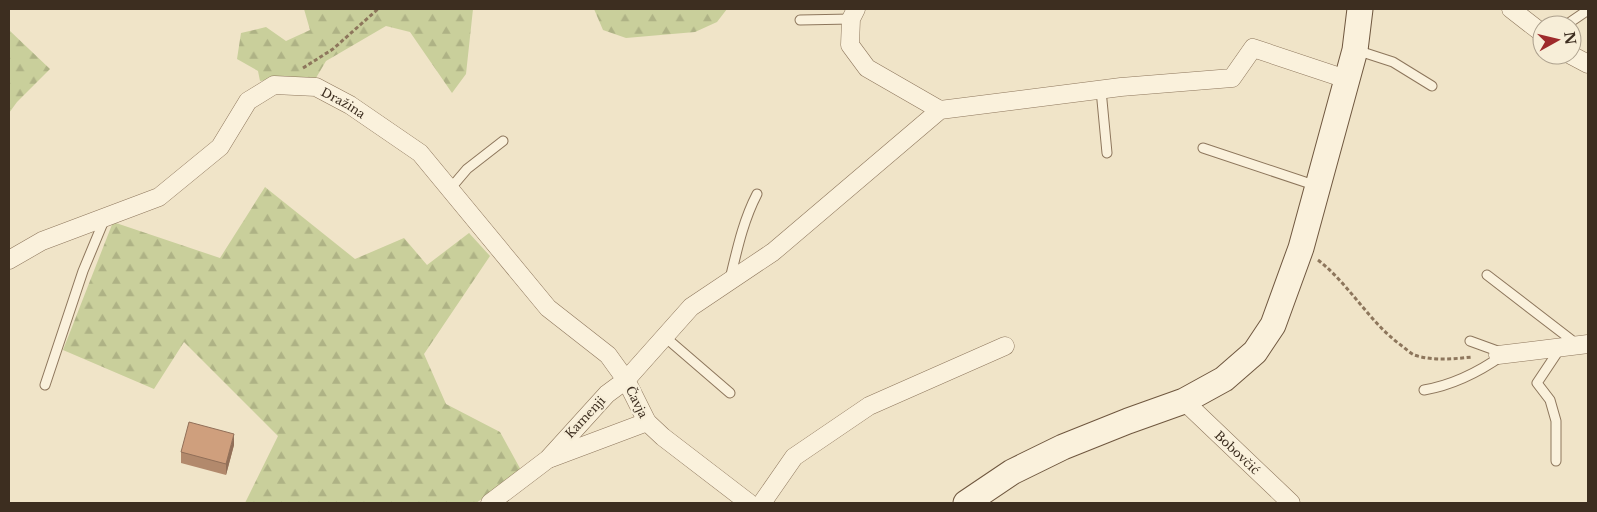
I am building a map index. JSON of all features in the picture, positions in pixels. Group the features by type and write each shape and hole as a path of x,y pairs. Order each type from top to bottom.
{"main road":[{"path":"966,503 1012,472 1063,447 1128,421 1184,402 1224,379 1255,352 1272,324 1302,248 1355,50 1360,9"}],"street":[{"path":"1511,9 1532,25"},
{"path":"854,14 850,45 867,68 940,110 1100,90 1232,78 1253,48 1346,79"},
{"name":"Dražina","path":"9,260 42,241 159,198 220,148 248,101 274,86 316,86 350,105 420,153 548,308 608,355 626,380"},
{"name":"Čavja","path":"749,503 646,422 626,380 692,307 773,252 940,110"},
{"path":"1502,354 1576,345"},
{"path":"762,503 794,457 869,406 1006,346"},
{"name":"Kamenji","path":"490,503 548,459 606,394 626,380"},
{"name":"Bobovčić","path":"1184,402 1291,503"},
{"name":"Kamenji","path":"548,459 646,422"}],"lane":[{"path":"800,20 854,14"},
{"path":"1355,50 1393,62 1432,86"},
{"path":"1100,90 1106,153"},
{"path":"450,189 467,169 503,141"},
{"path":"1203,148 1318,187"},
{"path":"729,282 748,211 757,194"},
{"path":"45,384 83,271 105,217"},
{"path":"1487,275 1576,345 1537,383 1550,400 1556,421 1556,461"},
{"path":"665,337 730,393"},
{"path":"1424,390 1438,388 1482,370 1502,354 1470,341"}],"path":[{"path":"274,86 333,49 378,9"},
{"path":"1302,248 1321,262 1375,323 1394,341 1413,355 1448,360 1502,354"}],"green space":[{"path":"304,9 473,9 466,74 452,93 410,32 386,26 326,61 313,83 292,77 260,81 258,71 237,59 241,33 266,27 286,41 310,30"},
{"path":"594,9 727,9 717,22 695,32 626,38 603,30"},
{"path":"9,30 50,69 17,102 9,113"},
{"path":"265,187 355,259 404,238 427,265 469,233 490,256 424,354 446,404 500,432 522,472 476,503 245,503 278,436 184,342 154,389 63,350 113,222 220,258"}],"building":[{"path":"189,422 234,434 226,464 181,452"}]}
